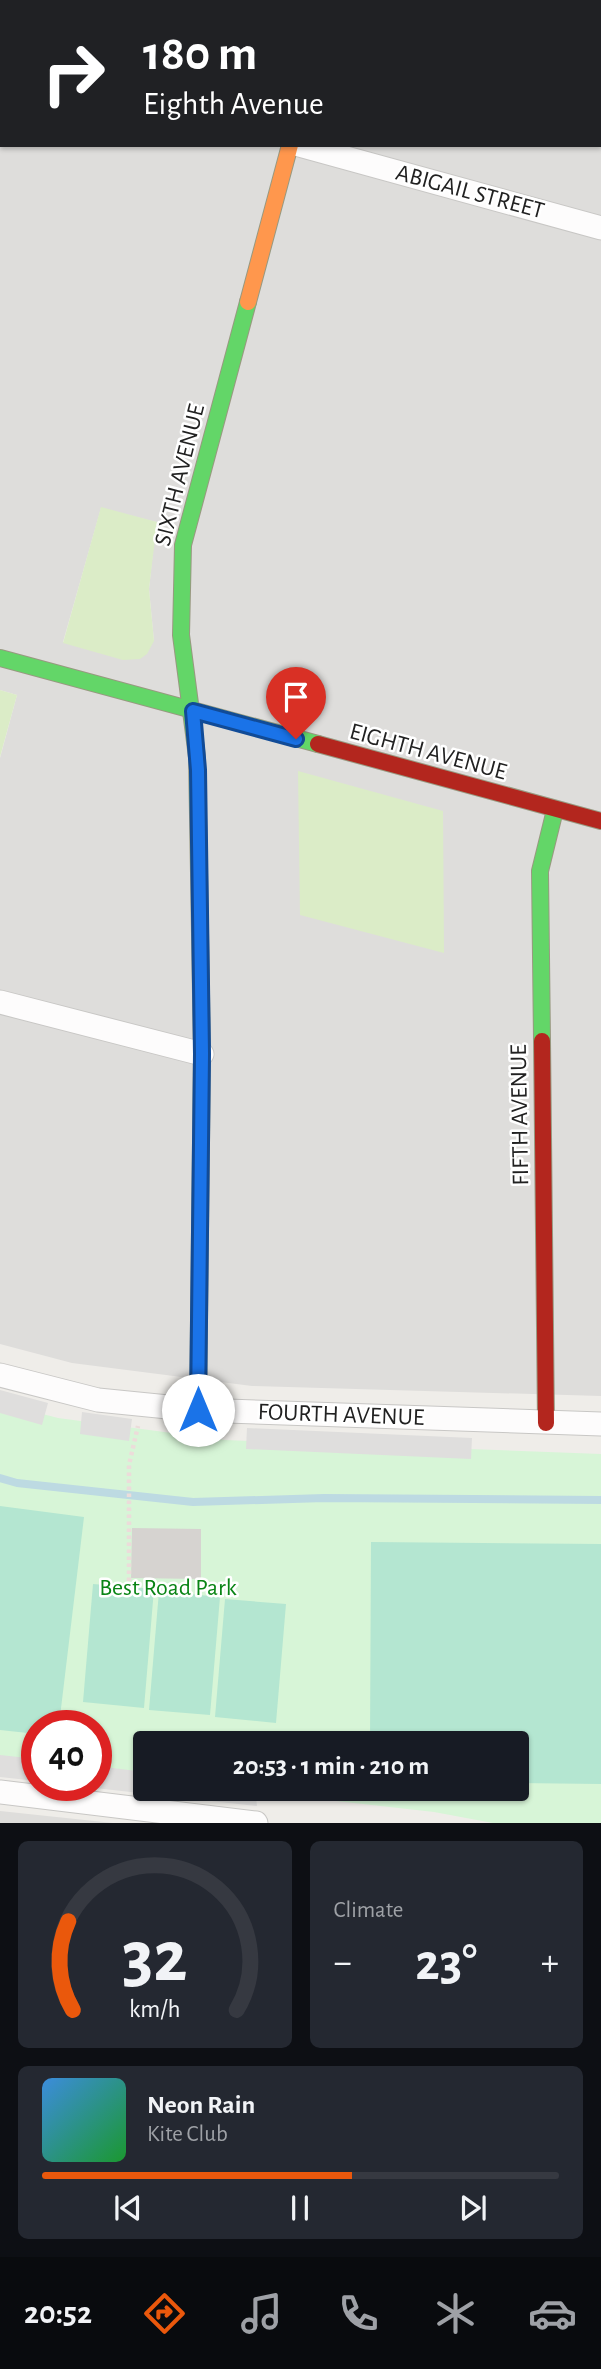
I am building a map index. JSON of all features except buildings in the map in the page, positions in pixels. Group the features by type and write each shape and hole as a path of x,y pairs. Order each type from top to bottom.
{"street":[{"name":"SIXTH AVENUE","path":"198,1410 202,1054 198,770 193,711 184,663 181,611 183,545 289,147"},
{"name":"ABIGAIL STREET","path":"306,147 601,228"},
{"name":"EIGHTH AVENUE","path":"0,658 601,821"},
{"name":"FIFTH AVENUE","path":"546,1423 540,871 555,810"},
{"path":"0,1002 202,1054"},
{"name":"FOURTH AVENUE","path":"0,1375 71,1394 198,1410 601,1424"},
{"path":"0,1792 256,1823"}],"path":[{"path":"129,1581 129,1465 142,1405"}],"shaded area":[{"path":"0,147 601,147 601,1396 252,1386 72,1363 0,1344 0,758 17,695 0,690","holes":["101,508 156,522 149,589 154,641 63,642"]},
{"path":"0,1390 48,1403 42,1425 0,1413"},
{"path":"82,1412 132,1419 129,1441 80,1434"},
{"path":"247,1428 472,1438 471,1459 246,1449"},
{"path":"0,1755 21,1757 21,1779 0,1777"},
{"path":"112,1768 133,1771 133,1792 112,1790"},
{"path":"212,1801 256,1801 257,1806"},
{"path":"0,1811 113,1823 0,1823"}],"green space":[{"path":"101,507 157,522 149,589 154,641 147,654 140,659 123,660 63,643"},
{"path":"0,690 17,695 0,757"},
{"path":"298,771 443,811 444,953 300,915"},
{"name":"Best Road Park","path":"0,1403 58,1418 225,1440 601,1454 601,1823 493,1823 434,1812 336,1801 529,1801 529,1731 133,1731 133,1778 112,1775 112,1710 21,1710 21,1764 0,1762"},
{"path":"0,1506 84,1517 61,1710 21,1710 21,1732 0,1730"},
{"path":"371,1542 601,1544 601,1784 529,1783 529,1731 370,1731"},
{"path":"93,1584 154,1589 144,1708 83,1702"},
{"path":"159,1591 220,1597 210,1715 149,1710"},
{"path":"225,1599 286,1604 276,1723 215,1717"}],"waterway":[{"path":"0,1478 17,1483 193,1502 324,1498 601,1500"}],"traffic: fast":[{"path":"199,873 197,757 181,635 183,545 248,302"},
{"path":"0,658 318,744"},
{"path":"542,1041 540,871 555,810"}],"traffic: slow":[{"path":"248,302 289,147"},
{"path":"198,1410 202,1054 199,873"}],"traffic: jam":[{"path":"318,744 601,821"},
{"path":"542,1041 546,1423"}],"route":[{"path":"198,1410 202,1054 198,770 193,711 296,739"}]}
